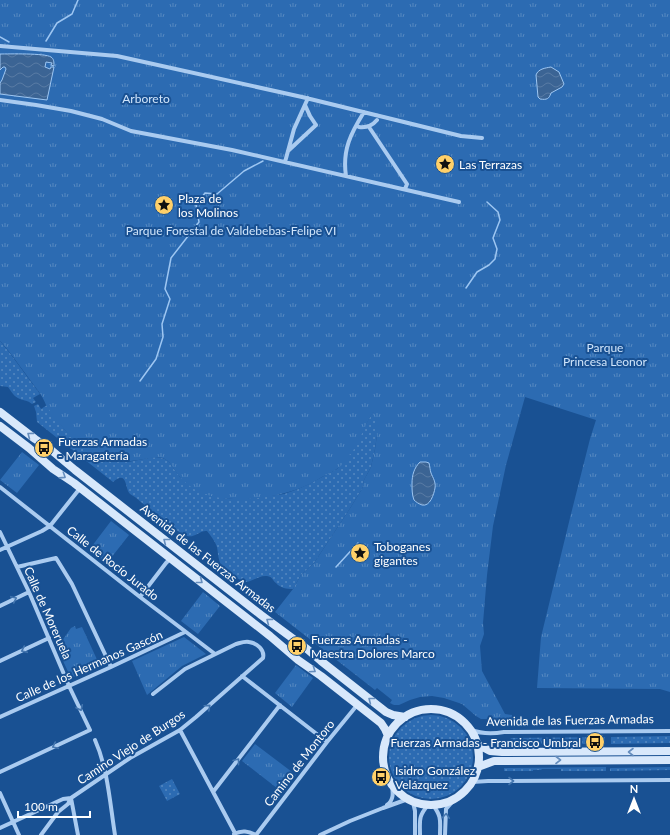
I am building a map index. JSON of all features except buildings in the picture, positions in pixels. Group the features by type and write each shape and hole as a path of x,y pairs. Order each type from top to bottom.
{"street":[{"path":"0,46 117,56 308,98 461,136 482,138"},
{"path":"285,162 294,129 308,98"},
{"path":"0,100 71,111 102,119 131,131 232,150 459,202"},
{"path":"288,151 316,125 305,105"},
{"path":"346,176 345,161 348,142 364,112"},
{"path":"359,127 363,128 369,126 377,120"},
{"path":"369,126 407,184 405,189"},
{"name":"Avenida de las Fuerzas Armadas","path":"2,416 50,449 386,712 392,715 405,717"},
{"name":"Avenida de las Fuerzas Armadas","path":"0,426 53,469 79,487 270,636 298,660 358,704 381,723 386,729 388,736"},
{"name":"Calle de Rocío Jurado","path":"0,487 214,654"},
{"path":"0,550 50,526 78,492 79,487"},
{"path":"0,494 5,491"},
{"name":"Calle de Moreruela","path":"0,532 29,592 69,686 90,730 0,772"},
{"path":"17,567 56,558 72,584 111,667"},
{"path":"140,597 166,563 171,559"},
{"path":"0,606 29,592"},
{"name":"Calle de los Hermanos Gascón","path":"0,717 185,632"},
{"path":"0,661 49,638"},
{"name":"Camino Viejo de Burgos","path":"41,835 58,812 66,806 71,798 143,749 180,730 263,658 264,654 262,649 257,644 245,642 236,644 214,654"},
{"path":"154,694 184,669 214,654"},
{"path":"242,676 327,742"},
{"name":"Camino de Montoro","path":"256,835 358,704"},
{"path":"213,792 280,705"},
{"path":"430,709 439,710 449,712 457,717 471,730 475,737 479,754 478,767 476,775 464,793 454,800 444,804 431,805 411,801 392,785 386,775 384,750 388,736 397,724 405,717 420,711 430,709"},
{"path":"180,730 234,834 246,831 256,835"},
{"name":"Avenida de las Fuerzas Armadas","path":"471,730 478,733 496,734 504,732 670,731"},
{"path":"95,740 100,752 105,774 115,835"},
{"path":"477,744 490,751 502,752 670,751"},
{"path":"478,767 494,761 670,760"},
{"path":"472,782 670,780"},
{"path":"383,808 391,802 393,798 392,785"},
{"path":"0,793 19,835"},
{"path":"0,828 63,799 71,798 78,835"},
{"path":"445,835 446,810 454,800"},
{"path":"320,835 383,808 411,801"},
{"path":"411,801 415,811 415,835"},
{"path":"420,835 421,815 431,805"},
{"path":"431,805 438,813 440,818 440,835"}],"green space":[{"name":"Parque Forestal de Valdebebas-Felipe VI","path":"0,0 670,0 670,692 660,689 537,688 541,637 596,420 525,397 506,465 493,526 483,623 484,634 480,646 482,671 505,714 512,715 512,719 481,719 462,704 432,696 420,697 399,705 394,705 390,703 392,700 377,688 375,690 275,612 293,589 301,575 314,563 362,489 364,480 371,467 377,435 373,412 350,456 337,469 298,489 277,495 252,499 227,499 202,493 186,483 178,475 170,463 163,458 121,462 99,458 86,450 70,435 55,418 43,398 0,341"},
{"path":"0,341 40,394 33,398 36,402 32,404 18,398 8,387 0,386"},
{"path":"38,404 41,409 47,405 65,430 97,457 111,462 128,462 154,457 165,459 180,477 222,498 244,499 284,494 309,484 337,469 352,451 373,411 377,424 377,435 371,467 364,480 362,489 314,563 301,575 293,589 288,589 280,586 269,576 261,576 246,582 233,575 221,565 217,547 207,531 193,536 187,536 164,521 129,493 124,479 120,478 113,482 37,422 34,406"},
{"path":"22,452 39,465 17,493 0,480"},
{"path":"111,521 129,535 107,563 89,550"},
{"path":"203,592 220,606 198,634 181,621"},
{"path":"75,626 76,629 82,627 100,666 71,678 57,648 71,628"},
{"path":"184,637 206,654 182,666 147,695 132,661"},
{"path":"296,665 313,678 292,707 275,693"},
{"path":"431,715 447,718 461,727 470,741 473,757 470,773 461,787 447,796 431,799 415,796 401,787 392,773 389,757 392,741 401,727 415,718"},
{"path":"670,736 670,743 611,744 611,737"},
{"path":"605,737 605,744 521,744 510,738"},
{"path":"255,744 296,775 282,792 242,761"},
{"path":"606,767 606,771 561,771 561,769 542,769 533,771 504,771 504,768"},
{"path":"670,767 670,770 610,771 610,768"},
{"path":"172,779 180,794 167,801 159,786"}],"water":[{"path":"0,54 35,54 51,57 54,61 54,66 51,65 52,63 46,62 45,67 50,69 51,67 54,67 47,100 0,94 0,83 6,69 3,67 0,70"},
{"path":"551,67 559,72 564,84 562,87 551,93 547,99 540,99 538,97 536,75 540,70"},
{"path":"420,462 429,463 435,484 433,497 425,505 422,505 414,500 412,492 413,475"}],"waterway":[{"path":"46,41 57,23 72,14 78,0"},
{"path":"0,37 9,42"},
{"path":"140,381 156,359 163,337 162,324 170,299 165,289 171,258 199,222 196,205 205,193 217,194 244,171 263,161"},
{"path":"466,288 477,272 489,265 495,259 497,249 493,238 500,220 498,212 487,202"},
{"path":"336,567 358,543"}],"place":[{"name":"Las Terrazas","path":"445,164"},
{"name":"Plaza de los Molinos","path":"164,205"},
{"name":"Fuerzas Armadas - Maragatería","path":"44,448"},
{"name":"Toboganes gigantes","path":"360,553"},
{"name":"Fuerzas Armadas - Maestra Dolores Marco","path":"297,646"},
{"name":"Fuerzas Armadas - Francisco Umbral","path":"595,742"},
{"name":"Isidro González Velázquez","path":"381,777"}],"park label":[{"name":"Arboreto","path":"146,98"},
{"name":"Parque Princesa Leonor","path":"605,354"}]}
